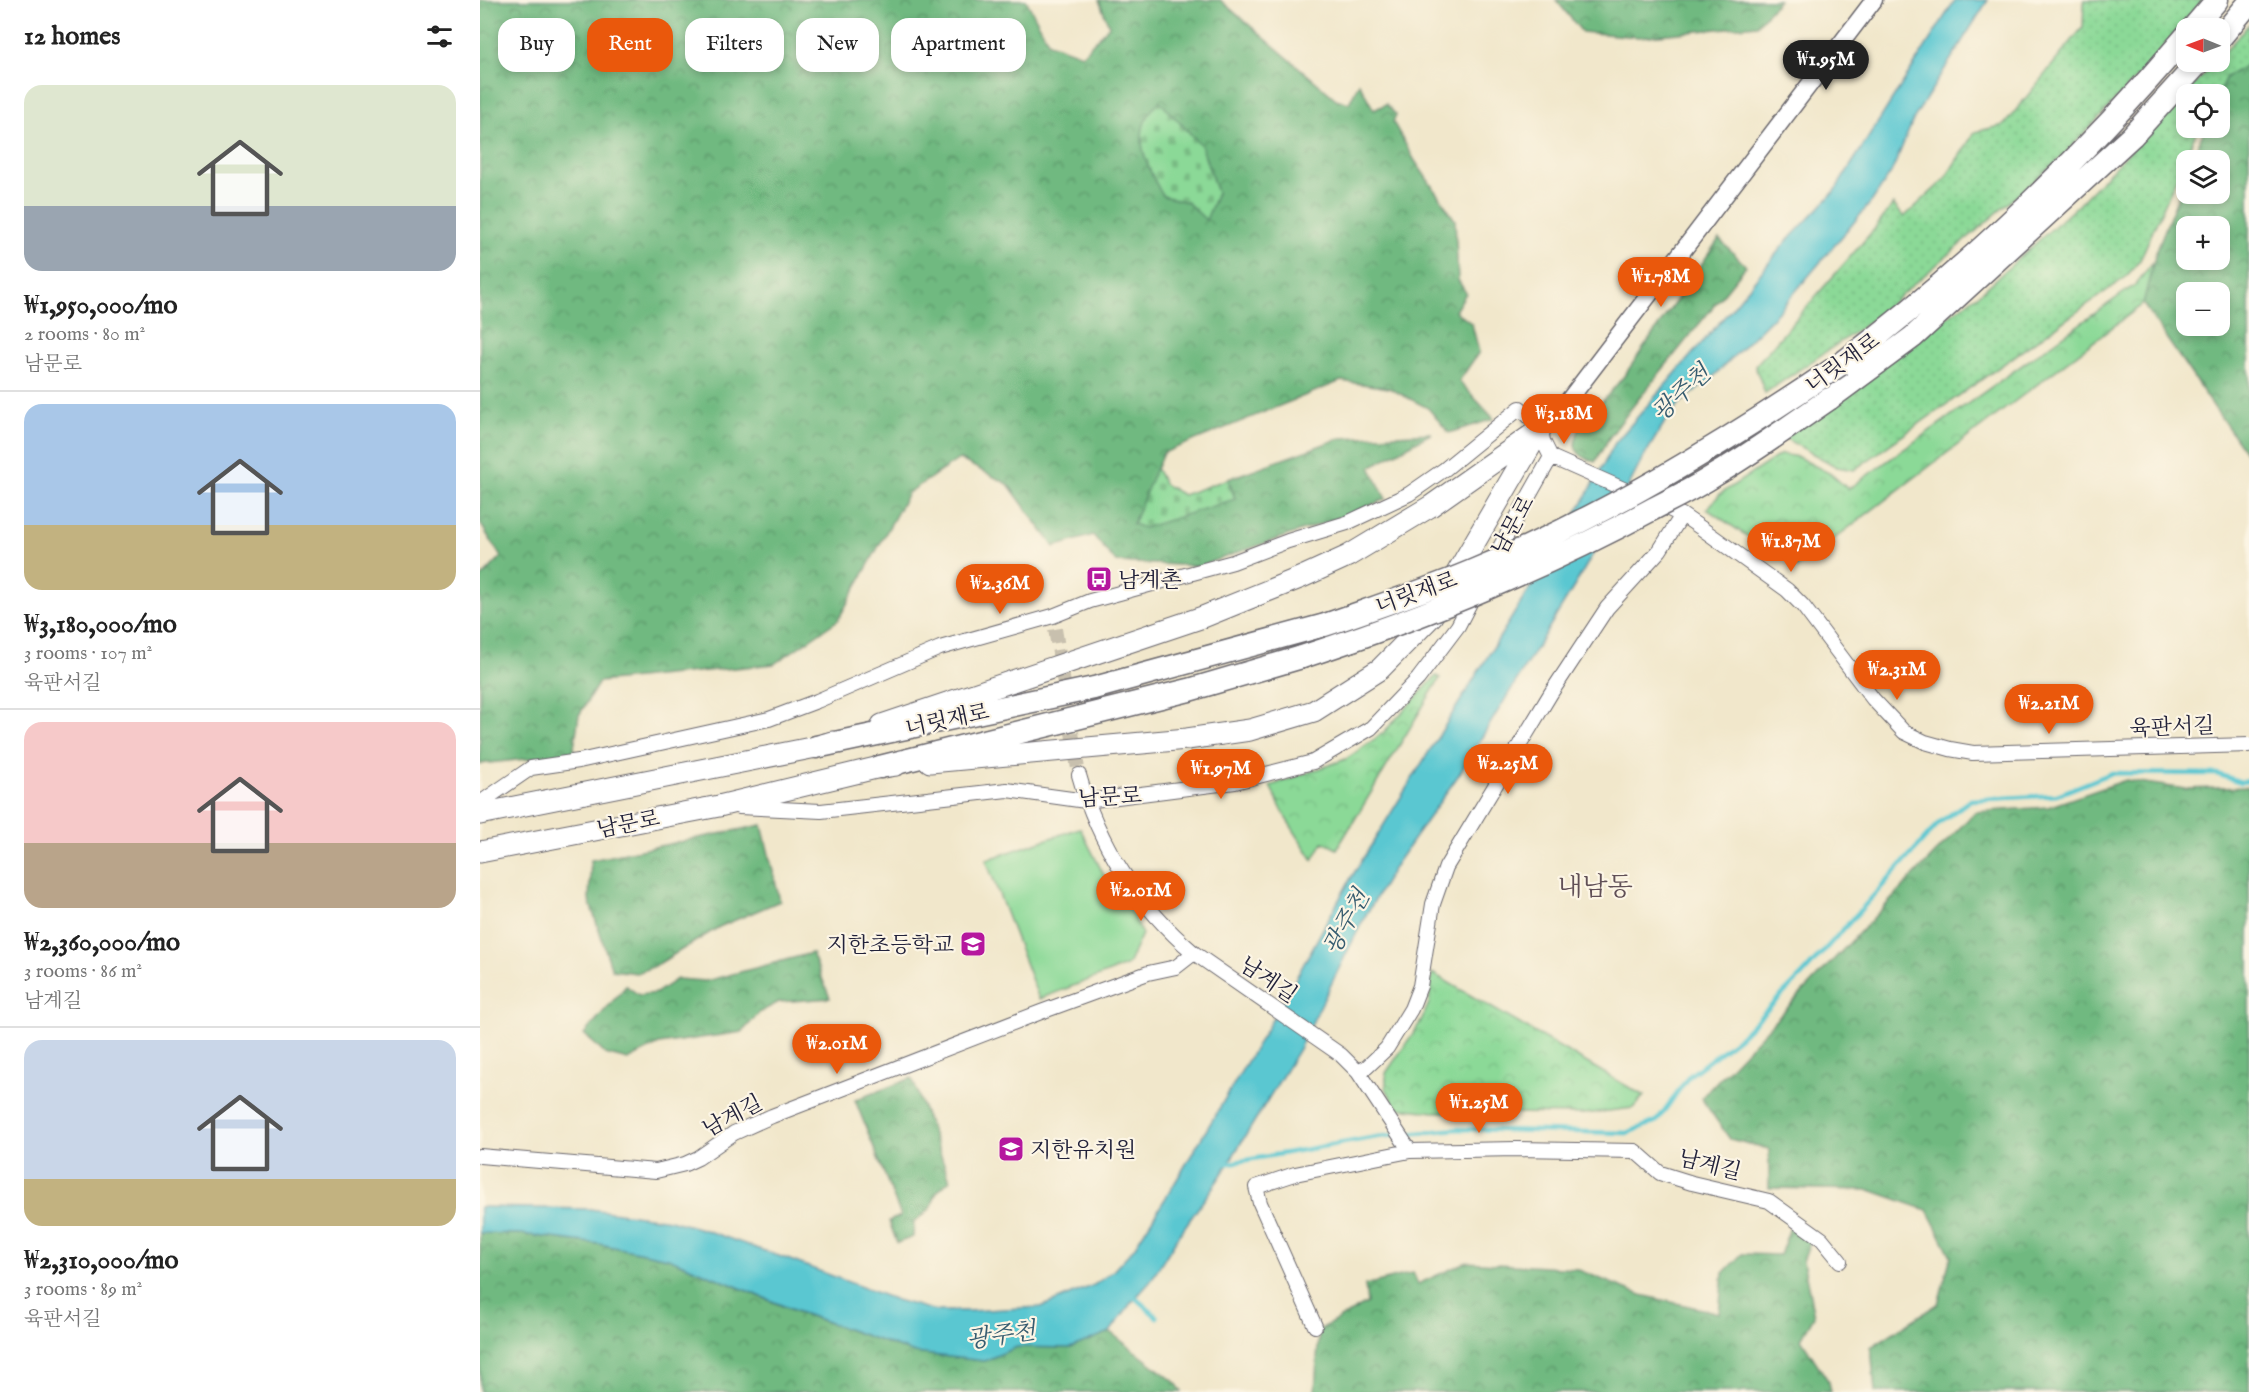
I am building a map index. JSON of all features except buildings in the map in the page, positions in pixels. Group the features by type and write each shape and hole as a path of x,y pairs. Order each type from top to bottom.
{"highway":[{"path":"2202,18 2217,0"},
{"path":"2230,26 2249,3"},
{"name":"너릿재로","path":"816,747 1094,688 1325,625 1470,572 1549,537 1686,464 1759,421 1891,327 1974,255 2069,166 2137,94 2176,48"},
{"name":"너릿재로","path":"880,767 1189,690 1302,657 1374,633 1454,602 1541,565 1608,533 1714,476 1829,399 1913,337 2132,136 2190,72"}],"main road":[{"path":"816,747 1203,617 1302,577 1348,556 1431,506 1541,428"},
{"path":"880,767 1187,739 1250,730 1314,711 1380,669 1432,616 1541,428"},
{"name":"너릿재로","path":"480,814 816,747"},
{"name":"너릿재로","path":"719,806 880,767"},
{"name":"남문로","path":"480,852 719,806"}],"street":[{"path":"1541,428 1575,392 1874,0"},
{"path":"480,803 531,768 579,761 769,719 818,701 940,648 1054,622 1090,601 1233,562 1287,541 1347,523 1409,494 1445,469 1520,408 1541,428 1543,441 1551,457"},
{"name":"육판서길","path":"1551,457 1682,515 1787,590 1803,606 1873,699 1904,732 1925,742 1973,753 2249,744"},
{"name":"남문로","path":"719,806 821,811 1007,790 1086,801 1235,782 1313,762 1371,728 1418,679 1458,626 1505,534 1551,457"},
{"path":"1358,1072 1367,1067 1387,1048 1411,1009 1420,986 1433,904 1446,867 1551,693 1607,608 1660,550 1682,515"},
{"name":"남계길","path":"1078,775 1086,801 1119,869 1172,933 1194,953 1341,1054 1358,1072 1408,1148"},
{"name":"남계길","path":"480,1156 656,1171 670,1168 698,1158 734,1133 772,1116 1041,1012 1148,973 1176,967 1194,953"},
{"name":"남계길","path":"1315,1326 1260,1203 1256,1187 1295,1174 1408,1148 1635,1151 1660,1173 1769,1201 1822,1239 1840,1261"}],"green space":[{"path":"480,0 1026,0 1049,43 1082,55 1109,26 1099,0 1220,0 1336,99 1349,103 1359,83 1374,110 1386,104 1396,115 1393,122 1415,161 1455,220 1458,280 1466,293 1455,311 1472,324 1479,352 1459,381 1494,419 1449,433 1428,408 1389,388 1341,381 1163,453 1133,524 1235,498 1228,479 1341,438 1432,433 1370,467 1386,499 1344,516 1199,566 1116,562 1093,535 1054,547 1008,484 959,459 908,493 838,620 774,664 599,682 579,715 573,754 480,764 480,579 501,557 480,523","holes":["1201,145 1217,193 1206,219 1187,202"]},
{"path":"1556,0 1779,0 1757,25 1639,37 1582,32"},
{"path":"2084,0 2203,0 2188,18 2176,18 2176,32 2144,70 2061,158 1871,321 1765,393 1755,366 1877,226 1893,204 1904,217 1944,180 1975,132 2004,125 2083,27"},
{"path":"2249,24 2249,64 2226,77 2223,84 2195,84 2206,72 2230,72 2230,46"},
{"path":"2249,64 2249,458 2143,304 2156,252 2176,202 2176,204 2230,204 2230,150 2196,150 2201,138 2230,138 2230,84 2223,84 2226,77"},
{"path":"1160,102 1201,145 1217,193 1206,220 1187,202 1163,196 1146,160 1142,136 1144,124"},
{"path":"2176,103 2176,138 2194,138 2189,150 2176,150 2176,178 2140,260 2126,277 1854,470 1837,467 1784,438 1984,290 2077,206"},
{"path":"1719,239 1746,266 1633,406 1609,438 1595,462 1583,457 1575,446 1580,428 1624,376"},
{"path":"2153,262 2143,304 1797,567 1777,547 1753,540 1707,509 1720,494 1781,454 1798,457 1831,474 1848,489 2136,284"},
{"path":"1156,468 1164,484 1183,495 1228,479 1235,499 1144,528 1133,524"},
{"path":"1436,676 1440,678 1337,849 1323,842 1313,860 1287,820 1270,786 1346,759 1383,733"},
{"path":"2126,780 2185,789 2249,787 2249,1392 1875,1392 1871,1347 1938,1304 1951,1256 1927,1210 1870,1190 1769,1188 1769,1149 1730,1139 1701,1098 1975,812 2048,807"},
{"path":"762,825 780,901 719,927 655,966 637,973 612,970 589,900 591,860"},
{"path":"1080,828 1108,883 1133,915 1142,934 1128,965 1039,999 986,860"},
{"path":"812,953 830,998 779,1002 760,1012 742,1032 659,1044 628,1060 605,1054 584,1034 626,986 639,995 656,993 677,979 706,981"},
{"path":"1432,973 1644,1096 1633,1108 1584,1114 1435,1112 1396,1108 1386,1088 1386,1073 1420,1023 1429,1003"},
{"path":"912,1078 950,1180 937,1192 930,1209 914,1222 913,1237 897,1243 889,1221 901,1216 855,1100"},
{"path":"1791,1225 1811,1240 1803,1261 1814,1316 1801,1339 1829,1382 1831,1392 1315,1392 1319,1330 1367,1303 1365,1285 1413,1273 1418,1284 1466,1262 1576,1269 1641,1295 1719,1313 1723,1273 1742,1254 1780,1255"},
{"path":"480,1233 521,1234 599,1244 668,1258 792,1310 915,1353 984,1361 1017,1347 1070,1348 1110,1332 1176,1383 1182,1392 480,1392"}],"water":[{"name":"광주천","path":"1955,0 1988,0 1914,118 1892,171 1872,201 1779,311 1712,378 1679,404 1663,425 1575,585 1460,773 1396,864 1364,918 1299,1049 1220,1177 1179,1235 1150,1282 1110,1332 1070,1348 1017,1347 984,1361 915,1353 796,1311 668,1258 599,1244 521,1234 480,1233 480,1207 590,1209 670,1220 790,1260 896,1300 936,1311 1041,1307 1094,1285 1113,1271 1134,1248 1170,1191 1285,998 1351,878 1586,497 1615,443 1733,307 1785,243 1834,192"}],"waterway":[{"path":"1224,1164 1377,1137 1458,1129 1627,1133 1657,1121 1689,1076 1740,1037 1803,974 1939,823 1970,800 2057,795 2112,773 2217,774 2241,782 2249,781"},
{"path":"1132,1295 1157,1317"}],"tunnel":[{"path":"1055,629 1079,775"}],"place":[{"name":"남계촌","path":"1099,579"},
{"name":"지한초등학교","path":"973,944"},
{"name":"지한유치원","path":"1011,1149"}],"district":[{"name":"내남동","path":"1595,886"}]}
